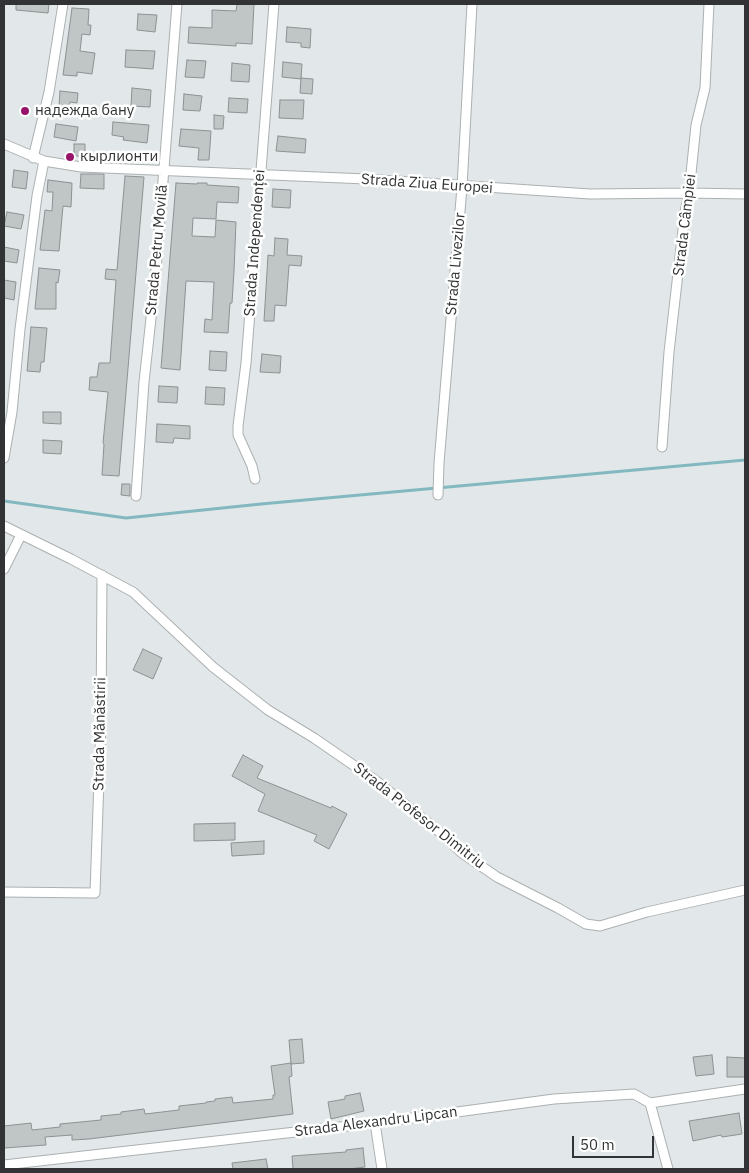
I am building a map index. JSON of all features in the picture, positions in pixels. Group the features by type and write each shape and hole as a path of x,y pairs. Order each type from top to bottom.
{"street":[{"path":"33,158 49,92 63,4"},
{"name":"Strada Petru Movilă","path":"136,496 144,382 156,282 178,4"},
{"name":"Strada Independenței","path":"255,479 252,466 238,435 238,426 246,363 274,4"},
{"name":"Strada Livezilor","path":"438,495 462,186 472,4"},
{"name":"Strada Câmpiei","path":"662,447 669,352 696,125 705,88 709,4"},
{"name":"Strada Ziua Europei","path":"4,144 33,158 81,167 366,179 590,194 745,194"},
{"path":"4,458 12,412 37,196 44,161"},
{"name":"Strada Profesor Dimitriu","path":"4,526 133,592 213,667 268,710 314,738 375,780 442,834 462,853 498,877 586,924 600,926 647,912 745,890"},
{"path":"4,569 21,535"},
{"name":"Strada Mănăstirii","path":"4,892 95,893 102,724 102,575"},
{"name":"Strada Alexandru Lipcan","path":"4,1165 375,1123 554,1099 634,1094 650,1103 745,1089"},
{"path":"650,1103 668,1169"},
{"path":"375,1123 382,1169"},
{"path":"60,1159 62,1169"}],"building":[{"path":"16,4 49,4 48,13 16,10"},
{"path":"237,4 254,4 252,44 236,43 236,46 188,43 189,27 212,28 212,10 236,11"},
{"path":"72,8 89,9 88,25 91,25 90,35 82,34 80,51 95,53 92,74 77,72 77,76 63,75"},
{"path":"138,14 157,15 155,32 137,30"},
{"path":"287,27 311,29 310,48 301,47 301,43 286,42"},
{"path":"126,50 155,51 153,69 125,67"},
{"path":"187,60 206,61 204,78 185,77"},
{"path":"283,62 302,64 301,79 282,77"},
{"path":"232,63 250,65 249,82 231,81"},
{"path":"301,78 313,79 312,94 300,93"},
{"path":"132,88 151,90 150,107 131,106"},
{"path":"60,91 78,93 77,103 70,102 69,109 59,107"},
{"path":"184,94 202,96 200,111 183,110"},
{"path":"229,98 248,99 247,113 228,112"},
{"path":"280,100 304,100 303,119 279,118"},
{"path":"214,115 224,116 223,129 214,129"},
{"path":"113,122 149,125 147,143 123,140 124,137 112,135"},
{"path":"56,124 78,127 76,141 54,137"},
{"path":"181,129 211,131 209,160 198,160 199,148 179,146"},
{"path":"278,136 306,139 305,153 276,151"},
{"path":"74,144 85,144 85,156 74,156"},
{"path":"14,170 28,172 26,189 12,187"},
{"path":"81,174 104,174 104,189 80,188"},
{"path":"125,176 144,177 119,476 102,475 108,392 89,390 90,377 97,377 99,363 110,363 116,280 105,279 106,269 117,270"},
{"path":"48,180 72,183 71,207 63,206 59,251 40,250 45,210 52,211 53,192 47,192"},
{"path":"176,183 207,183 207,185 239,187 238,203 217,202 216,219 193,218 192,236 215,237 216,220 236,222 232,303 230,303 228,333 204,332 205,319 212,320 214,282 186,281 180,370 161,368"},
{"path":"273,189 291,190 290,208 272,207"},
{"path":"7,212 24,215 21,229 4,226"},
{"path":"275,238 288,239 287,255 302,256 301,266 289,265 286,306 275,305 274,321 264,321 268,255 274,256"},
{"path":"4,247 19,250 17,263 4,261"},
{"path":"39,268 60,270 58,283 56,282 56,309 35,309"},
{"path":"4,280 16,282 14,300 4,298"},
{"path":"31,327 47,328 44,362 41,362 40,372 27,371"},
{"path":"210,351 227,352 226,371 209,370"},
{"path":"262,354 281,356 280,373 260,372"},
{"path":"159,386 178,387 177,403 158,402"},
{"path":"206,387 225,388 224,405 205,404"},
{"path":"43,412 61,412 61,424 43,423"},
{"path":"157,424 190,426 190,439 174,438 173,443 156,442"},
{"path":"43,440 62,441 61,454 43,453"},
{"path":"122,484 130,484 130,496 121,495"},
{"path":"143,649 162,658 153,679 133,670"},
{"path":"243,755 263,766 257,778 331,808 332,806 347,814 329,849 314,841 317,835 258,811 265,794 232,776"},
{"path":"235,823 235,840 194,841 194,824"},
{"path":"264,841 264,854 232,856 231,843"},
{"path":"302,1039 304,1063 291,1064 289,1040"},
{"path":"712,1055 714,1074 696,1076 693,1057"},
{"path":"727,1057 745,1058 745,1077 727,1077"},
{"path":"291,1063 292,1076 289,1077 293,1114 89,1139 72,1140 72,1135 45,1137 46,1145 4,1148 4,1126 31,1123 32,1130 60,1127 60,1124 101,1120 101,1116 121,1114 121,1112 144,1109 145,1114 179,1110 179,1106 206,1103 215,1101 215,1099 232,1097 233,1103 273,1099 273,1095 275,1095 271,1066"},
{"path":"360,1093 364,1111 331,1119 328,1102 345,1099 345,1096"},
{"path":"739,1113 742,1134 722,1137 721,1135 693,1141 689,1121"},
{"path":"363,1148 365,1167 349,1169 293,1169 292,1156 346,1152 346,1150"},
{"path":"266,1159 268,1169 233,1169 232,1163"}],"waterway":[{"path":"4,501 126,518 745,460"}],"place":[{"name":"надежда бану","path":"25,111"},
{"name":"кырлионти","path":"70,157"}]}
